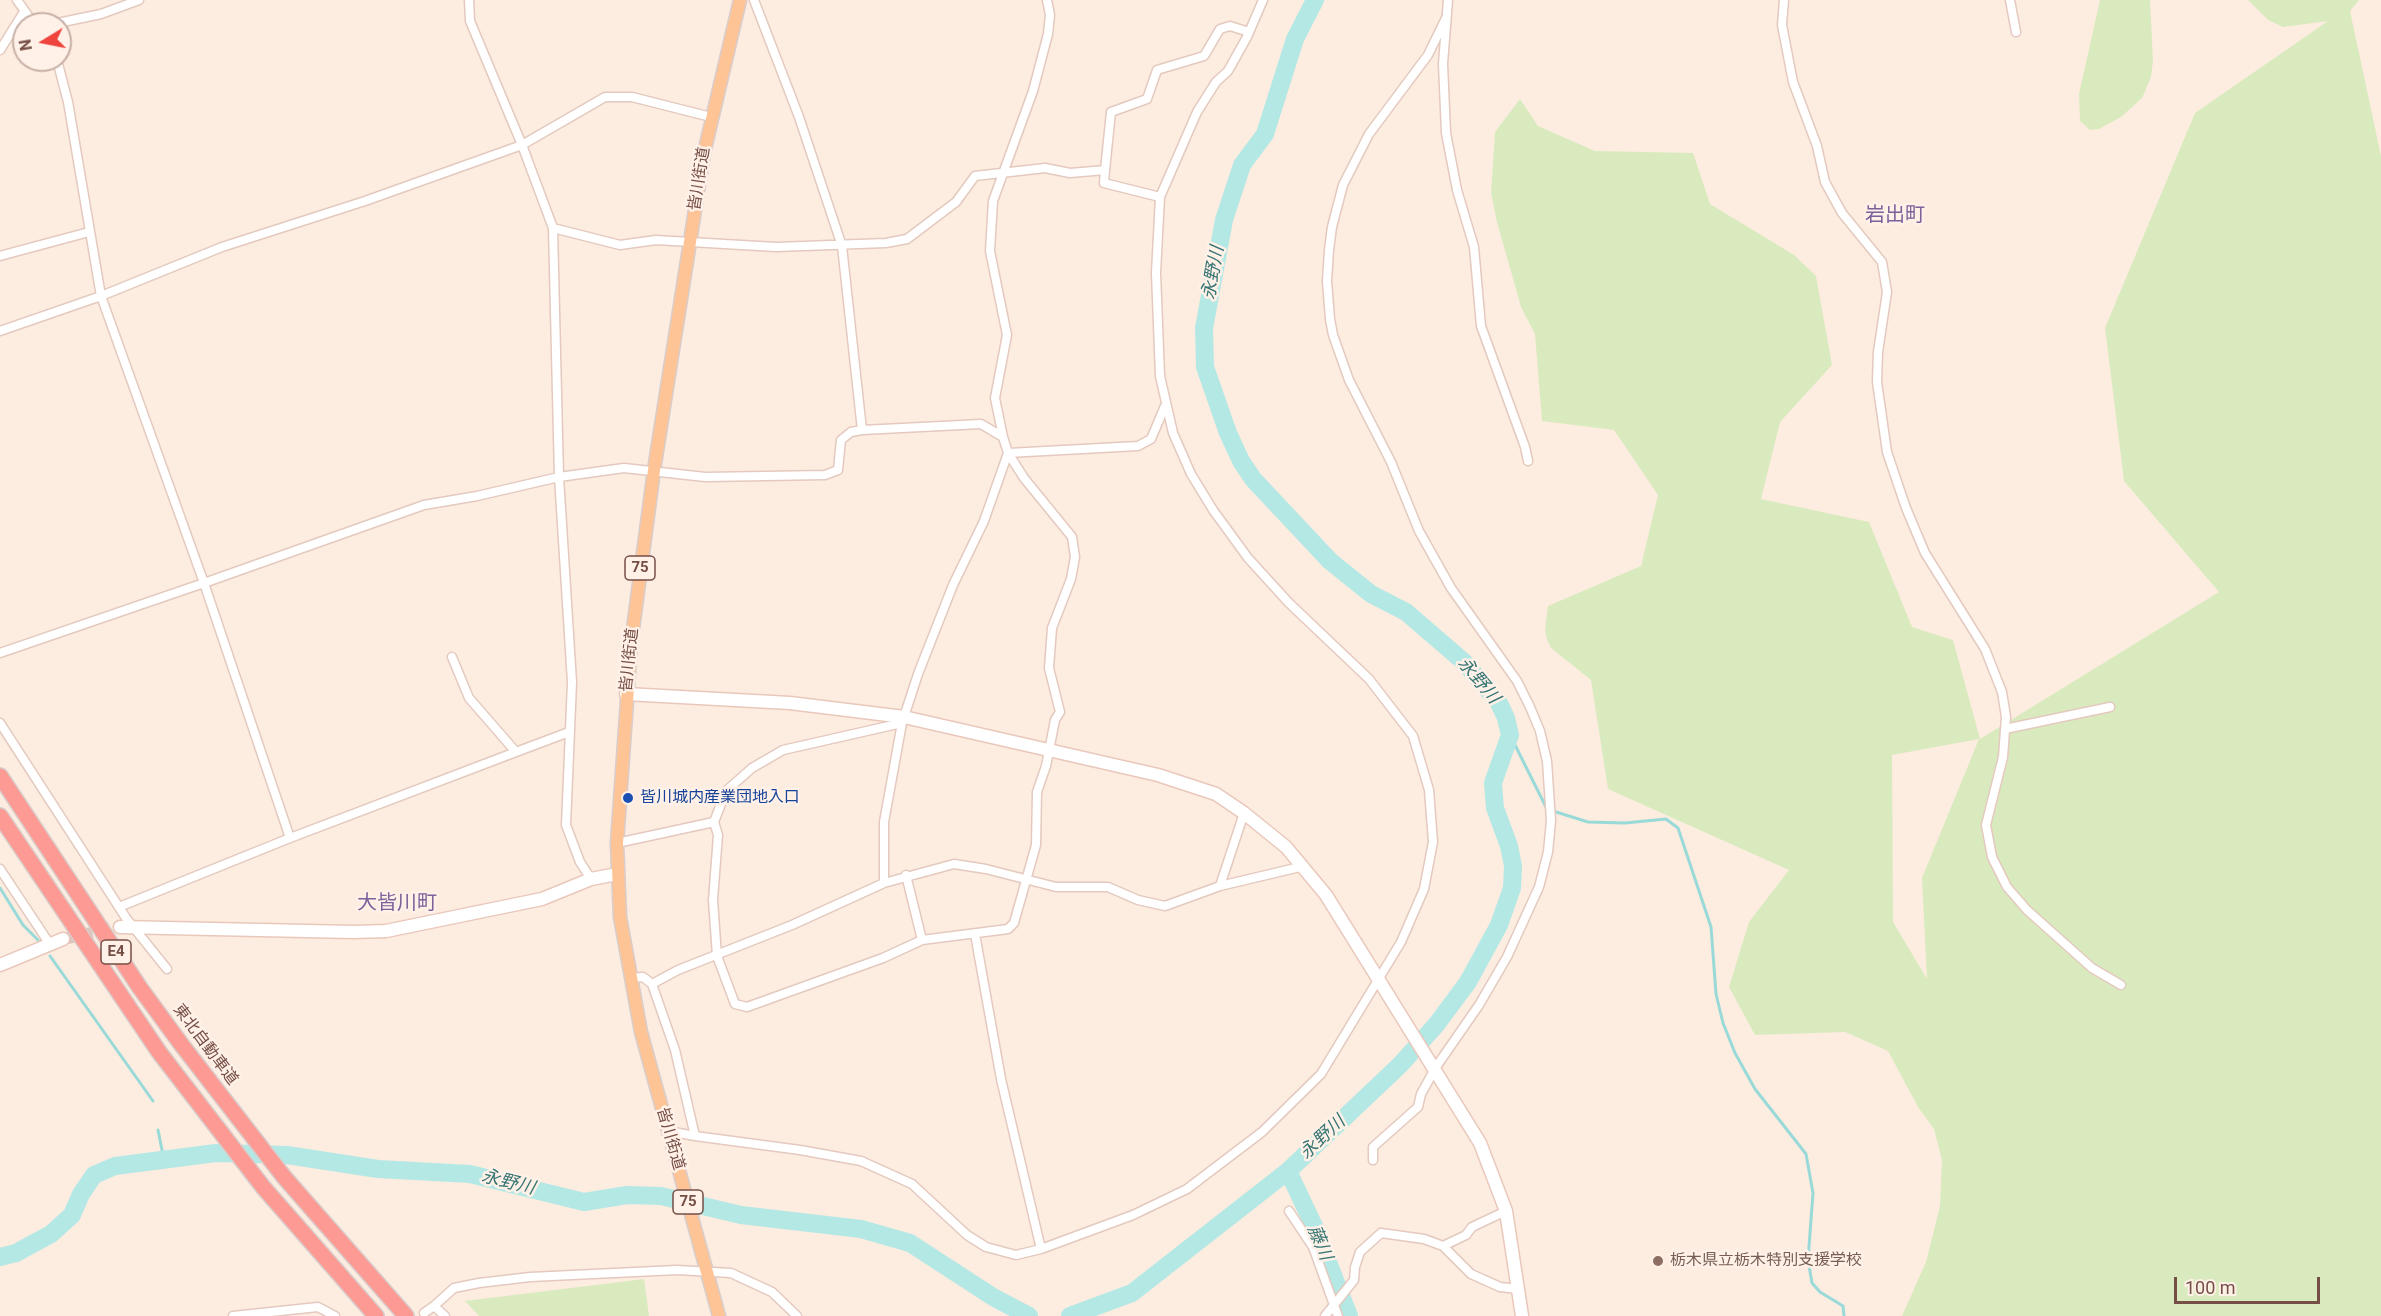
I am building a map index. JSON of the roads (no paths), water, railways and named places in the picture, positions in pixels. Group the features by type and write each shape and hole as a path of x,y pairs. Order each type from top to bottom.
{"highway":[{"name":"東北自動車道","path":"0,776 140,988 240,1122 284,1177 406,1316"},
{"name":"E4","path":"0,816 120,996 211,1121 263,1187 376,1316"}],"main road":[{"name":"皆川街道","path":"719,1316 641,1032 617,874 617,843 626,694 654,471 711,117 740,0"}],"street":[{"path":"17,0 24,12"},
{"path":"72,20 102,14 139,0"},
{"path":"469,0 470,21 522,145 552,228 558,477 572,682 566,825 580,862 591,879"},
{"path":"754,0 799,117 842,246 859,378 862,430"},
{"path":"903,720 783,750 752,768 726,791 714,822 718,835 713,900 717,956 735,1004 747,1007 884,958 922,940 1008,929 1014,923 1036,844 1037,792 1055,720 1060,712 1049,668 1052,628 1071,579 1075,556 1072,537 1045,506 1008,453 1003,437 995,398 1007,335 990,251 993,201 1005,174 1033,91 1046,42 1050,15 1047,0"},
{"path":"669,1135 791,1148 861,1161 912,1184 967,1235 986,1247 1016,1255 1041,1249 1133,1215 1187,1189 1262,1132 1321,1074 1381,981 1415,914 1431,864 1432,818 1422,759 1413,736 1369,679 1289,603 1248,558 1191,474 1165,406 1156,332 1160,197 1197,112 1216,82 1228,71 1263,0"},
{"path":"1448,0 1443,64 1446,133 1457,190 1478,268 1478,309 1481,326 1528,461"},
{"path":"1784,0 1782,25 1793,82 1817,146 1825,182 1842,213 1882,262 1887,292 1877,382 1887,452 1924,553 1985,649 2002,692 2006,729 2003,757 1986,825 1992,857 2000,875 2015,898 2092,968 2121,985"},
{"path":"2010,0 2016,32"},
{"path":"1373,1160 1373,1147 1418,1107 1433,1064 1479,1005 1507,957 1539,887 1548,852 1551,821 1547,761 1540,731 1516,681 1451,588 1425,540 1391,462 1349,380 1333,335 1327,282 1332,227 1344,186 1356,156 1369,134 1428,55 1446,18"},
{"path":"1160,197 1104,183 1112,112 1147,99 1157,70 1204,56 1220,29 1230,26 1249,32"},
{"path":"0,50 12,34"},
{"path":"60,72 68,102 101,296 204,583 290,838"},
{"path":"0,331 101,296 222,247 365,201 522,145 605,97 632,98 711,117"},
{"path":"552,228 620,245 656,240 776,247 886,243 907,239 956,202 975,176 1045,168 1070,173 1106,170"},
{"path":"0,256 89,232"},
{"path":"1008,453 1138,446 1151,439 1165,406"},
{"path":"0,653 424,505 477,496 558,477 624,468 705,477 825,475 838,471 841,440 851,432 862,430 981,424 1003,437"},
{"path":"884,883 884,822 903,720 918,674 949,596 984,520 1008,453"},
{"path":"452,657 468,698 516,752"},
{"path":"626,694 790,703 903,720 1158,775 1216,794 1244,813 1286,847 1326,895 1480,1143 1506,1210 1522,1316"},
{"path":"2006,729 2110,707"},
{"path":"0,723 119,907 167,969"},
{"path":"119,907 290,838 569,732"},
{"path":"1220,886 1244,813"},
{"path":"617,843 714,822"},
{"path":"652,984 678,970 717,956 884,883 906,875 954,864 986,869 1056,887 1108,887 1138,900 1165,906 1220,886 1304,866"},
{"path":"0,869 49,943"},
{"path":"120,927 386,931 542,900 591,879 617,874"},
{"path":"906,875 922,940"},
{"path":"975,934 1001,1080 1041,1249"},
{"path":"0,964 63,939"},
{"path":"631,978 643,977 652,984 675,1050 695,1136"},
{"path":"1443,1246 1466,1235 1472,1227 1506,1210"},
{"path":"1288,1211 1313,1247 1338,1316"},
{"path":"1325,1316 1354,1280 1354,1267 1360,1252 1381,1233 1424,1239 1443,1246 1471,1274 1500,1287 1518,1288"},
{"path":"424,1313 454,1288 479,1283 530,1277 706,1268 731,1273 772,1292 797,1316"},
{"path":"434,1306 445,1316"},
{"path":"233,1316 318,1307 336,1316"}],"waterway":[{"name":"永野川","path":"1070,1316 1132,1293 1288,1171 1400,1065 1436,1025 1468,982 1499,925 1512,888 1513,866 1509,846 1495,808 1493,783 1510,735 1499,703 1464,662 1406,612 1371,594 1330,561 1253,479 1241,461 1228,433 1205,367 1204,328 1224,220 1242,165 1265,134 1295,39 1315,0"},
{"path":"1510,735 1547,809"},
{"path":"1553,811 1588,822 1625,823 1666,819 1678,828 1711,927 1716,994 1723,1023 1735,1053 1755,1089 1806,1154 1813,1193 1808,1260 1812,1283 1820,1292 1843,1306 1844,1316"},
{"path":"0,888 23,925 38,940"},
{"path":"50,956 153,1101"},
{"path":"158,1130 164,1160"},
{"name":"永野川","path":"0,1257 16,1253 51,1234 72,1215 81,1194 94,1175 115,1166 216,1153 287,1155 378,1169 470,1174 584,1202 627,1195 661,1196 741,1215 861,1229 910,1243 993,1297 1029,1316"},
{"name":"藤川","path":"1288,1171 1314,1226 1349,1316"}],"tunnel":[{"path":"63,939 120,927"}],"place":[{"name":"皆川城内産業団地入口","path":"628,798"},
{"name":"栃木県立栃木特別支援学校","path":"1658,1261"}],"district":[{"name":"岩出町","path":"1895,216"},
{"name":"大皆川町","path":"397,904"}]}
